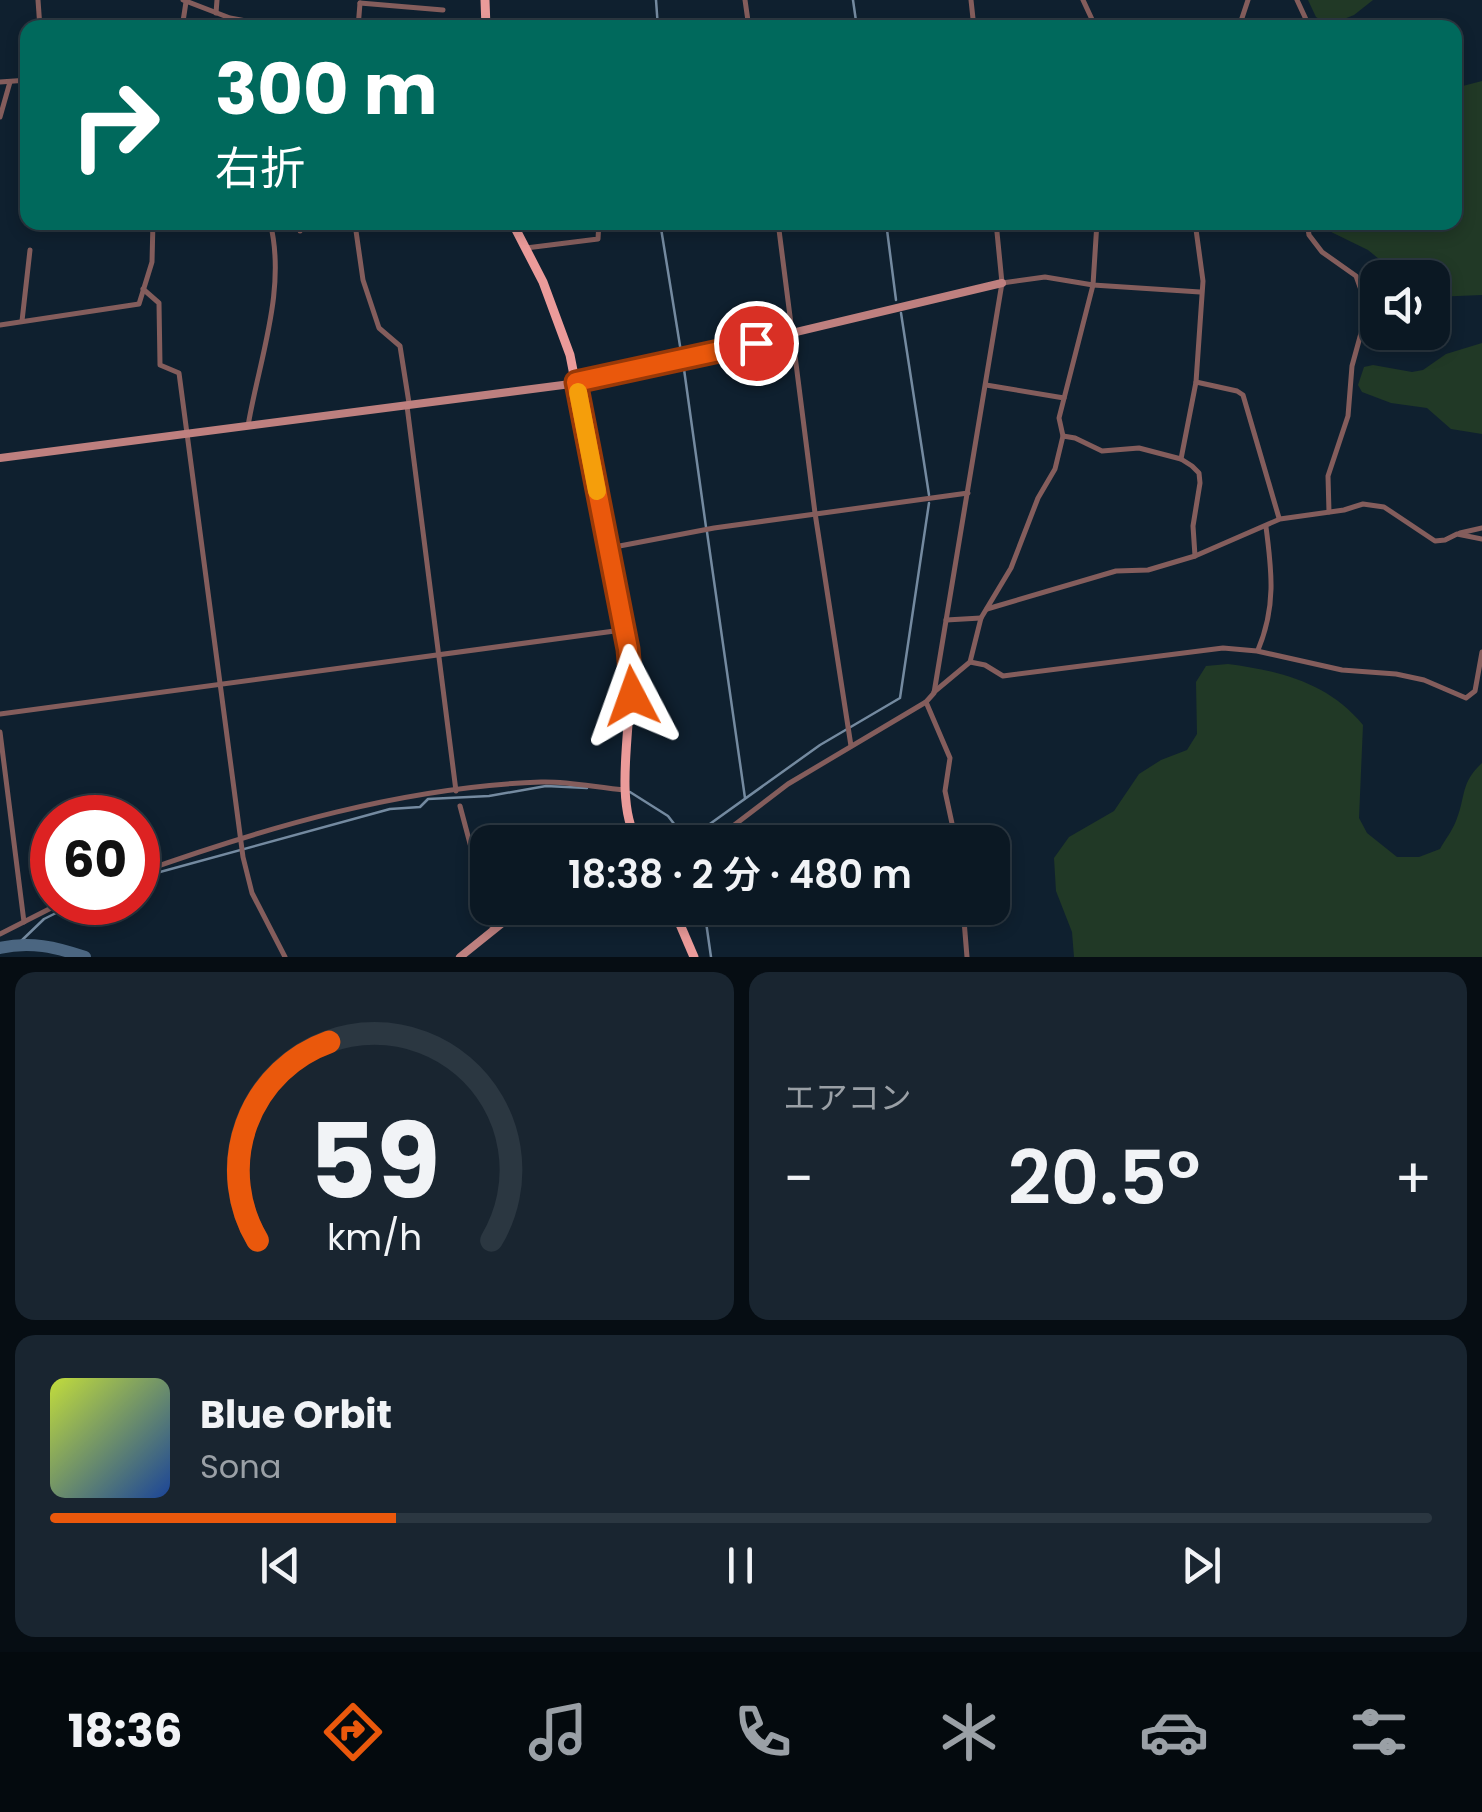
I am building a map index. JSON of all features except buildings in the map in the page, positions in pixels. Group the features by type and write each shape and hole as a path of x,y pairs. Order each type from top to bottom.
{"main road":[{"path":"516,230 559,322 576,382 625,630 632,676 625,804 629,825"},
{"path":"680,925 694,957"}],"street":[{"path":"216,13 217,0"},
{"path":"185,1 249,20"},
{"path":"360,2 444,10"},
{"path":"0,82 20,81"},
{"path":"0,118 10,82"},
{"path":"0,325 138,304 152,262 153,230"},
{"path":"248,426 274,303 276,262 271,230"},
{"path":"355,230 362,280 379,328 400,346 456,791"},
{"path":"526,248 598,239 599,230"},
{"path":"779,230 851,746"},
{"path":"934,693 1002,283 997,230"},
{"path":"734,825 788,784 926,702 970,662 981,618 1011,568 1038,498 1055,469 1063,436 1058,418 1093,286 1096,230"},
{"path":"1180,459 1196,382 1203,270 1196,230"},
{"path":"1308,230 1322,252 1356,276 1363,326 1352,366 1348,416 1328,476 1328,512"},
{"path":"22,322 30,250"},
{"path":"0,458 576,382 1002,283 1045,277 1093,286 1200,292"},
{"path":"142,289 159,303 160,364 179,372 243,856 252,894 286,957"},
{"path":"1196,382 1237,390 1242,396 1280,519"},
{"path":"986,385 1064,398"},
{"path":"1063,436 1102,451 1138,448 1180,459 1199,473 1200,491 1193,526 1195,556"},
{"path":"609,548 816,513 968,493"},
{"path":"987,609 1116,571 1148,570 1195,556 1280,519 1374,504 1434,540 1482,528"},
{"path":"1257,651 1270,622 1273,580 1266,526"},
{"path":"1457,534 1482,540"},
{"path":"946,620 981,618"},
{"path":"0,714 625,630"},
{"path":"970,662 1003,676 1223,648 1257,651 1342,670 1410,677 1466,698 1475,692 1482,652"},
{"path":"926,702 950,758 945,791 952,825"},
{"path":"0,732 24,922"},
{"path":"160,865 241,837 376,804 456,791 544,782 626,790"},
{"path":"460,806 493,930"},
{"path":"0,934 30,919"},
{"path":"460,957 499,925"},
{"path":"964,925 967,957"}],"green space":[{"path":"1308,0 1373,0 1342,20 1316,17"},
{"path":"1482,81 1482,295 1450,296 1450,260 1380,260 1327,230 1462,230 1462,86"},
{"path":"1482,343 1482,434 1451,429 1427,408 1391,403 1362,392 1358,385 1364,367 1423,370 1446,354"},
{"path":"1228,664 1302,681 1335,699 1363,725 1359,818 1367,833 1397,857 1419,857 1440,849 1456,821 1467,784 1482,763 1482,957 1074,957 1072,932 1056,891 1054,858 1069,837 1114,811 1139,774 1187,750 1197,734 1196,682 1206,666"}],"waterway":[{"path":"656,0 657,20"},
{"path":"853,0 856,20"},
{"path":"661,230 681,352"},
{"path":"887,230 896,300"},
{"path":"901,313 929,495"},
{"path":"683,362 706,527"},
{"path":"708,825 820,745 900,698 929,503"},
{"path":"707,532 745,798"},
{"path":"160,872 390,809 420,807 428,799 489,796 546,786 587,788"},
{"path":"630,792 668,816 675,825"},
{"path":"19,943 38,925"},
{"path":"706,925 711,957"},
{"path":"0,948 43,946 85,957"}],"slow traffic":[{"path":"578,392 597,491"}],"route":[{"path":"632,696 628,649 576,382 756,343"}]}
